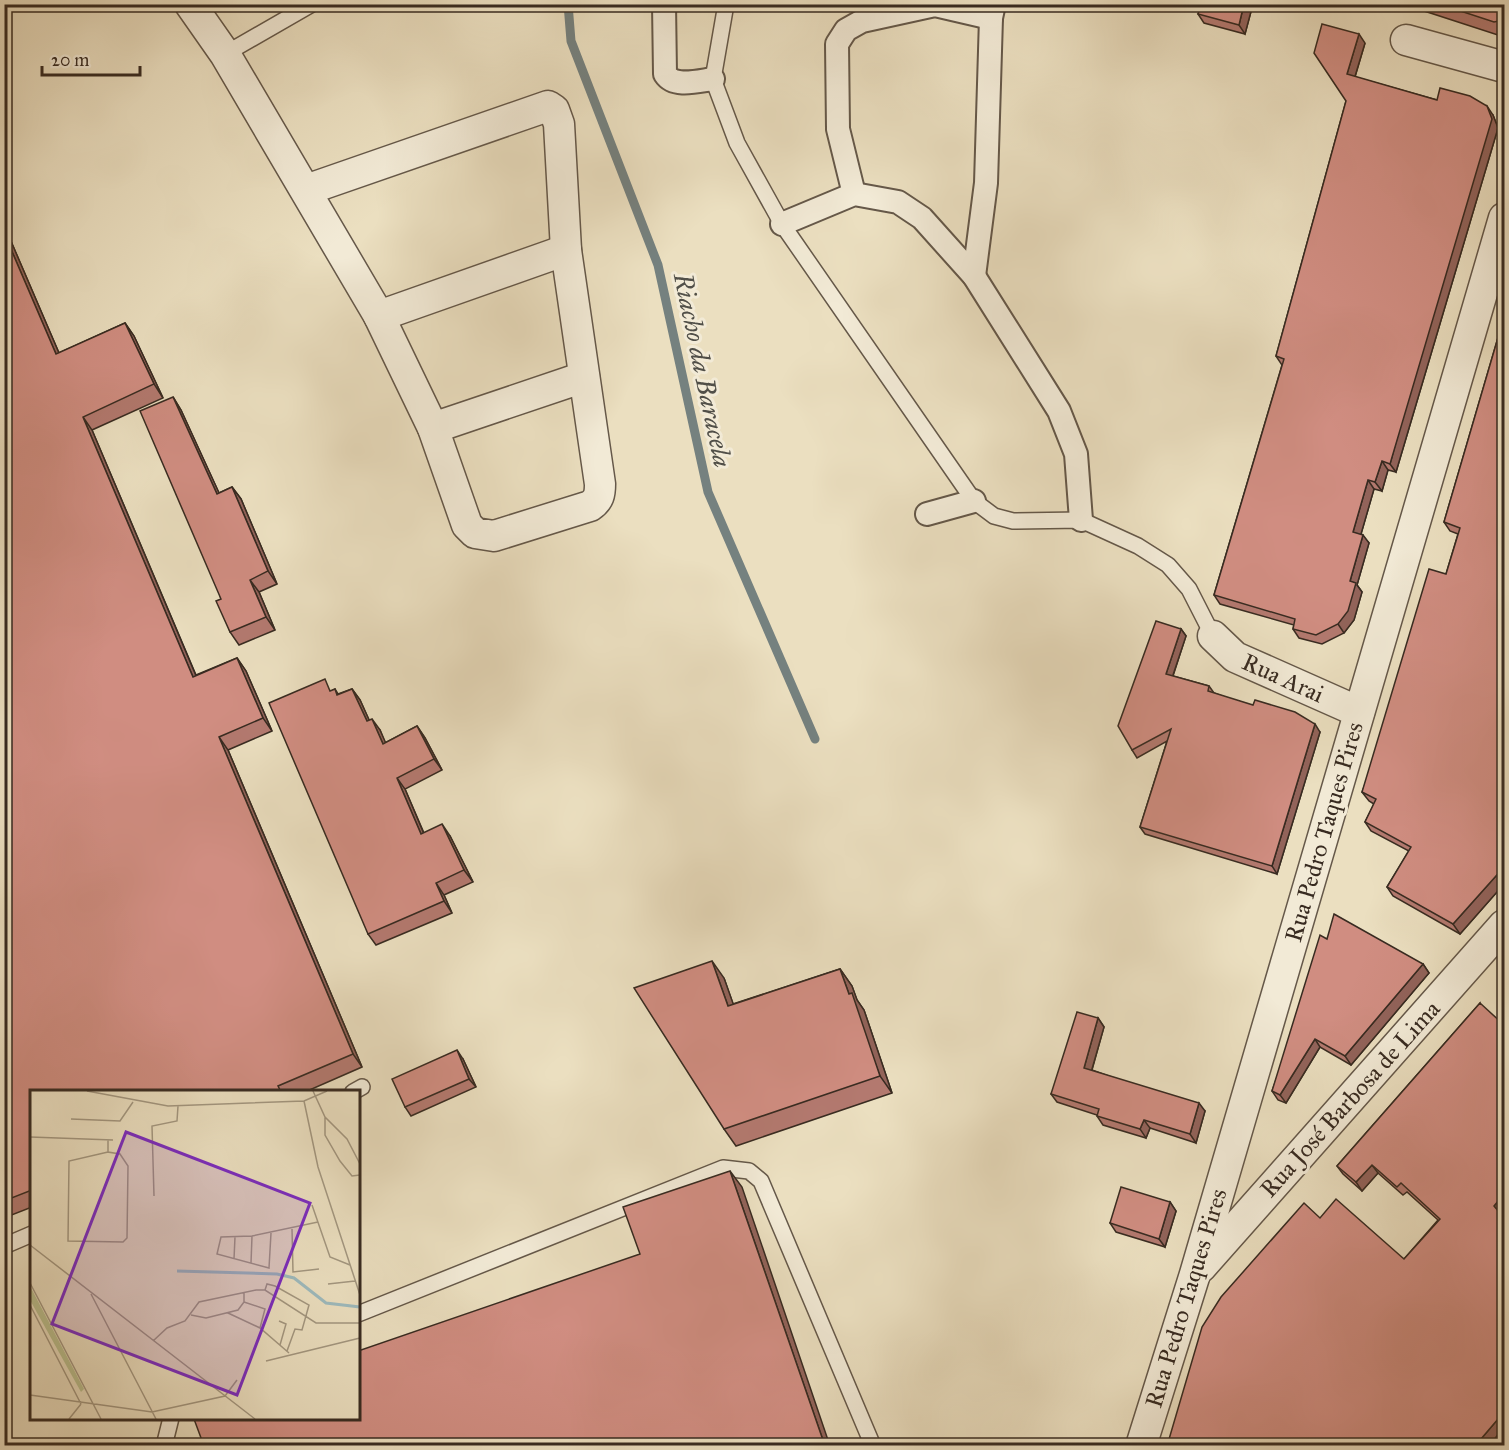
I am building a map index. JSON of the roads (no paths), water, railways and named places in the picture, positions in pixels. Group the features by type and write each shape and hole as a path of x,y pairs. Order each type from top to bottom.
{"street":[{"path":"190,4 225,54 379,316 433,428 467,525 475,533 494,536 590,506 600,496 600,484 566,250 559,124 554,110 548,106 306,190"},
{"path":"664,4 664,74 668,80 677,82 713,79"},
{"path":"854,194 838,129 837,44 846,30 862,21 935,5 992,11 986,183 974,276"},
{"path":"1406,40 1504,67"},
{"path":"782,224 854,194 898,202 922,218 974,276 1059,411 1076,454 1081,520"},
{"name":"Rua Pedro Taques Pires","path":"1141,1446 1195,1274 1504,219"},
{"path":"379,316 566,250"},
{"path":"433,428 584,377"},
{"path":"927,514 974,501"},
{"name":"Rua Arai","path":"1213,636 1235,657 1359,712"},
{"name":"Rua José Barbosa de Lima","path":"1195,1274 1504,925"}],"lane":[{"path":"225,54 312,4"},
{"path":"726,4 713,79 737,143 782,224 974,501 994,516 1013,521 1081,520 1138,546 1168,565 1190,589 1213,636"},
{"path":"360,1313 723,1168 749,1171 761,1181 873,1446"},
{"path":"4,1246 30,1235"},
{"path":"164,1446 171,1420"}],"waterway":[{"name":"Riacho da Baracela","path":"568,4 571,41 658,265 708,492 815,739"}]}
